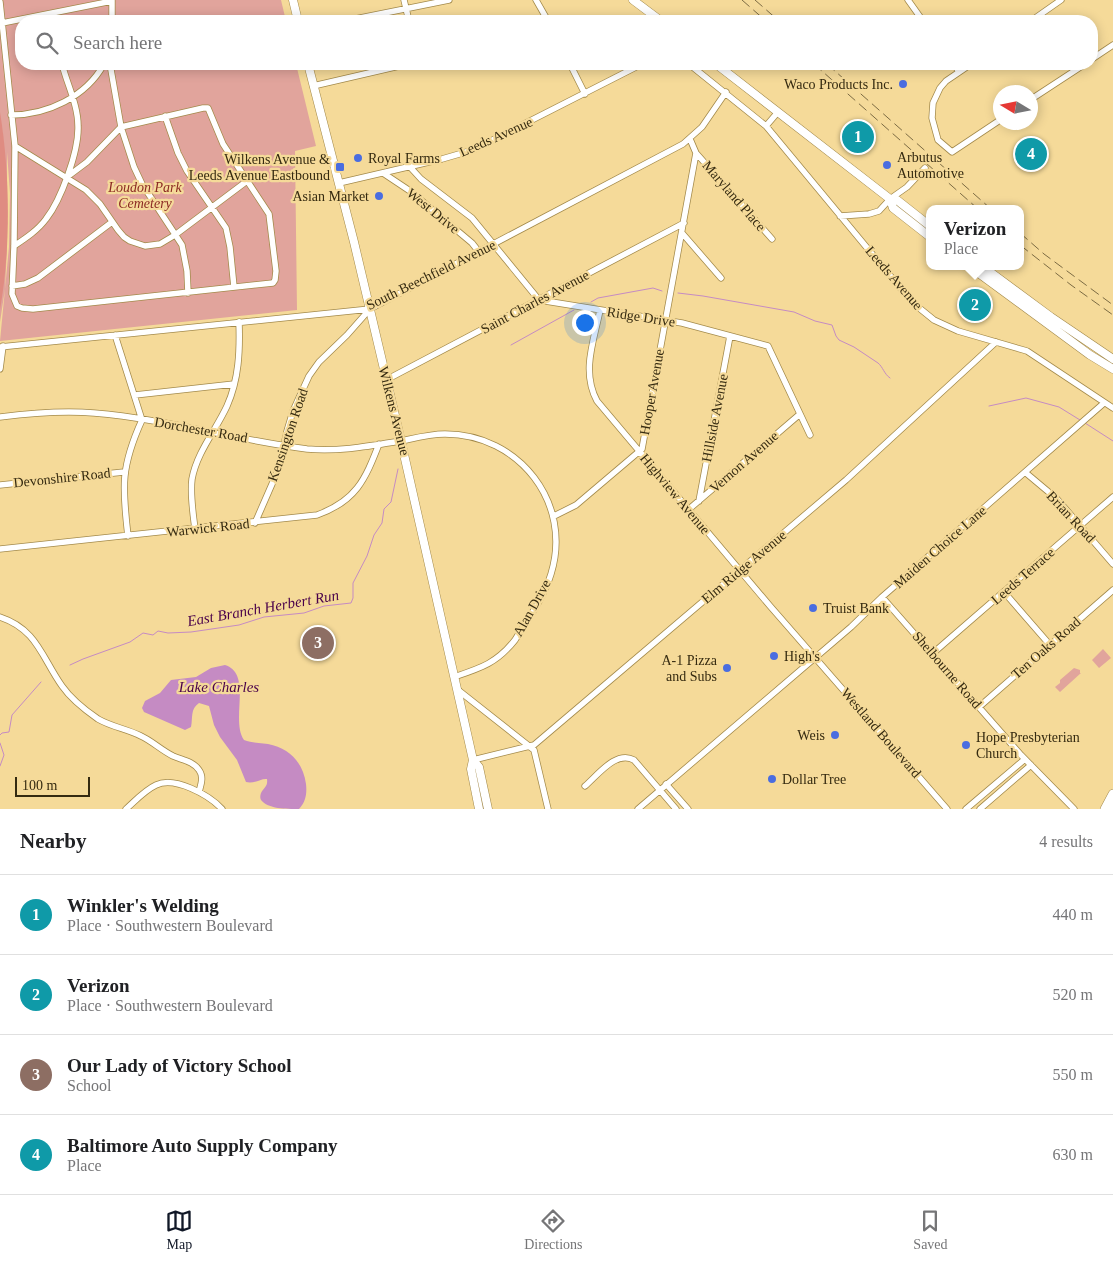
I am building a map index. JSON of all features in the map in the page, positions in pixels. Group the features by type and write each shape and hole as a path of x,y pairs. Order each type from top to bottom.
{"highway":[{"path":"1105,809 1113,794"}],"main road":[{"path":"292,0 296,15"},
{"path":"633,0 653,15"},
{"name":"Wilkens Avenue","path":"309,70 339,183 401,440 473,760 471,770 479,809"},
{"path":"724,70 890,199 897,200 926,223"},
{"path":"890,199 893,208 926,234"},
{"path":"974,270 1090,355 1113,369"},
{"path":"987,270 1113,360"},
{"name":"Wilkens Avenue","path":"473,760 479,767 488,809"}],"street":[{"path":"404,0 408,15"},
{"path":"376,15 449,0"},
{"path":"536,0 545,15"},
{"path":"908,0 919,15"},
{"path":"1040,15 1061,0"},
{"path":"46,15 112,1 112,15"},
{"path":"0,2 15,146 12,298 17,306 32,310 234,288 272,283 277,276 269,214 223,144 208,108 121,127 87,162 67,177"},
{"path":"2,23 15,21"},
{"path":"1098,55 1113,45"},
{"path":"14,246 39,228 47,219 55,207 67,177 76,144 78,127 64,70"},
{"path":"11,115 25,115 44,111 72,97 94,78 100,70"},
{"path":"111,70 121,127 134,167 142,184 183,249 188,293"},
{"path":"313,86 382,70"},
{"path":"573,70 585,94"},
{"name":"Leeds Avenue","path":"339,183 458,155 480,147 631,70"},
{"name":"Leeds Avenue","path":"697,70 766,126 902,290 924,312 946,326 1027,351 1113,408"},
{"path":"963,70 940,88 932,103 931,111 938,140 952,152 993,125"},
{"path":"1038,95 1076,70"},
{"name":"South Beechfield Avenue","path":"2,347 370,309 675,149 702,127 726,92"},
{"path":"766,126 778,112"},
{"path":"165,116 186,171 226,228 234,288"},
{"path":"690,138 696,153"},
{"path":"15,146 67,177 94,196 118,230 130,241 145,246 160,244 175,235 247,182"},
{"name":"Hooper Avenue","path":"554,516 576,505 642,448 696,153"},
{"name":"Maryland Place","path":"696,153 772,239"},
{"path":"410,167 421,180 468,213 478,223 539,300"},
{"path":"840,216 879,211 890,199 907,187 925,168"},
{"name":"West Drive","path":"383,173 410,191 472,243 478,252"},
{"path":"12,286 25,284 38,278 112,222"},
{"name":"Saint Charles Avenue","path":"386,380 684,223"},
{"path":"682,233 721,278"},
{"name":"Ridge Drive","path":"539,300 665,320 768,346 810,435"},
{"name":"Kensington Road","path":"255,523 278,468 293,411 309,376 319,362 370,309"},
{"name":"Highview Avenue","path":"600,310 588,370 590,385 597,401 815,657"},
{"path":"195,529 191,488 192,478 200,456 227,406 234,384 239,353 239,322"},
{"path":"115,335 142,420 133,440 124,472 124,504 128,536"},
{"name":"Hillside Avenue","path":"699,501 730,336"},
{"name":"Elm Ridge Avenue","path":"473,760 534,745 741,571 889,442 996,342"},
{"path":"0,368 2,347"},
{"path":"135,395 234,384"},
{"name":"Maiden Choice Lane","path":"638,809 851,627 882,597 1026,473 1104,402"},
{"name":"Dorchester Road","path":"0,417 47,412 114,415 283,445 323,450 351,448 401,440"},
{"name":"Vernon Avenue","path":"688,510 800,414"},
{"name":"Alan Drive","path":"401,440 432,435 455,434 478,439 501,449 524,466 539,482 554,516 556,548 551,573 546,586 515,640 493,662 482,668 454,677"},
{"name":"Warwick Road","path":"0,549 312,516 339,506 347,500 365,478 379,444"},
{"name":"Devonshire Road","path":"0,485 124,472"},
{"name":"Brian Road","path":"1026,473 1057,499 1113,564"},
{"name":"Leeds Terrace","path":"932,654 1113,497"},
{"name":"Ten Oaks Road","path":"979,707 1113,590"},
{"path":"1004,592 1050,645"},
{"name":"Shelbourne Road","path":"882,597 1025,759 1074,809"},
{"path":"0,618 18,626 31,636 62,686 90,713 106,723 143,736 174,756 195,765 201,774 202,784 199,792"},
{"name":"Westland Boulevard","path":"815,657 947,809"},
{"path":"458,690 534,750 548,809"},
{"path":"585,786 617,758 624,756 634,760 676,809"},
{"path":"966,809 1025,759"},
{"path":"980,809 1031,765"},
{"path":"126,809 151,788 162,783 182,785 199,792 222,809"},
{"path":"666,784 688,809"}],"green space":[{"name":"Loudon Park Cemetery","path":"0,0 281,0 285,15 15,15 15,70 297,70 316,146 295,151 297,310 0,341 5,289 0,322","holes":["7,152 10,193 9,247 5,289"]},
{"path":"1103,649 1111,658 1099,668 1092,660"},
{"path":"1074,668 1080,670 1081,673 1060,692 1055,687"}],"shaded area":[{"path":"0,112 6,160 8,211 4,286 0,310"}],"water":[{"name":"Lake Charles","path":"225,665 233,670 238,678 240,687 239,721 240,731 244,740 268,744 282,749 294,757 302,769 306,791 305,800 299,809 273,807 261,800 260,797 267,779 246,782 237,760 220,737 214,725 209,706 199,703 196,705 193,711 191,727 185,730 144,712 142,708 145,701 160,693 171,680 196,677 211,668"}],"waterway":[{"name":"East Branch Herbert Run","path":"591,302 598,298 653,288 662,291"},
{"name":"East Branch Herbert Run","path":"678,293 794,312 815,321 832,325 839,340 854,347 878,363 890,378"},
{"name":"East Branch Herbert Run","path":"511,345 574,310"},
{"name":"East Branch Herbert Run","path":"989,406 1026,398 1059,407 1080,420"},
{"name":"East Branch Herbert Run","path":"1085,423 1113,441"},
{"name":"East Branch Herbert Run","path":"70,665 130,642 143,633 153,635 158,631 168,633 191,632 239,625 264,617 304,613 324,606 351,603 353,583 367,556 374,535 382,523 384,509 391,502 398,469"},
{"name":"East Branch Herbert Run","path":"0,735 9,732 12,715 41,682"},
{"name":"East Branch Herbert Run","path":"0,743 4,755 0,766"}],"railway":[{"path":"742,0 759,15"},
{"path":"755,0 772,15"},
{"path":"821,70 973,205"},
{"path":"834,70 986,205"},
{"path":"1024,236 1044,254 1113,305"},
{"path":"1024,248 1113,315"}],"place":[{"name":"Waco Products Inc.","path":"903,84"},
{"name":"Winkler's Welding","path":"858,137"},
{"name":"Baltimore Auto Supply Company","path":"1031,154"},
{"name":"Royal Farms","path":"358,158"},
{"name":"Arbutus Automotive","path":"887,165"},
{"name":"Wilkens Avenue & Leeds Avenue Eastbound","path":"340,167"},
{"name":"Asian Market","path":"379,196"},
{"name":"Verizon","path":"975,305"},
{"name":"Truist Bank","path":"813,608"},
{"name":"Our Lady of Victory School","path":"318,643"},
{"name":"High's","path":"774,656"},
{"name":"A-1 Pizza and Subs","path":"727,668"},
{"name":"Weis","path":"835,735"},
{"name":"Hope Presbyterian Church","path":"966,745"},
{"name":"Dollar Tree","path":"772,779"}]}
